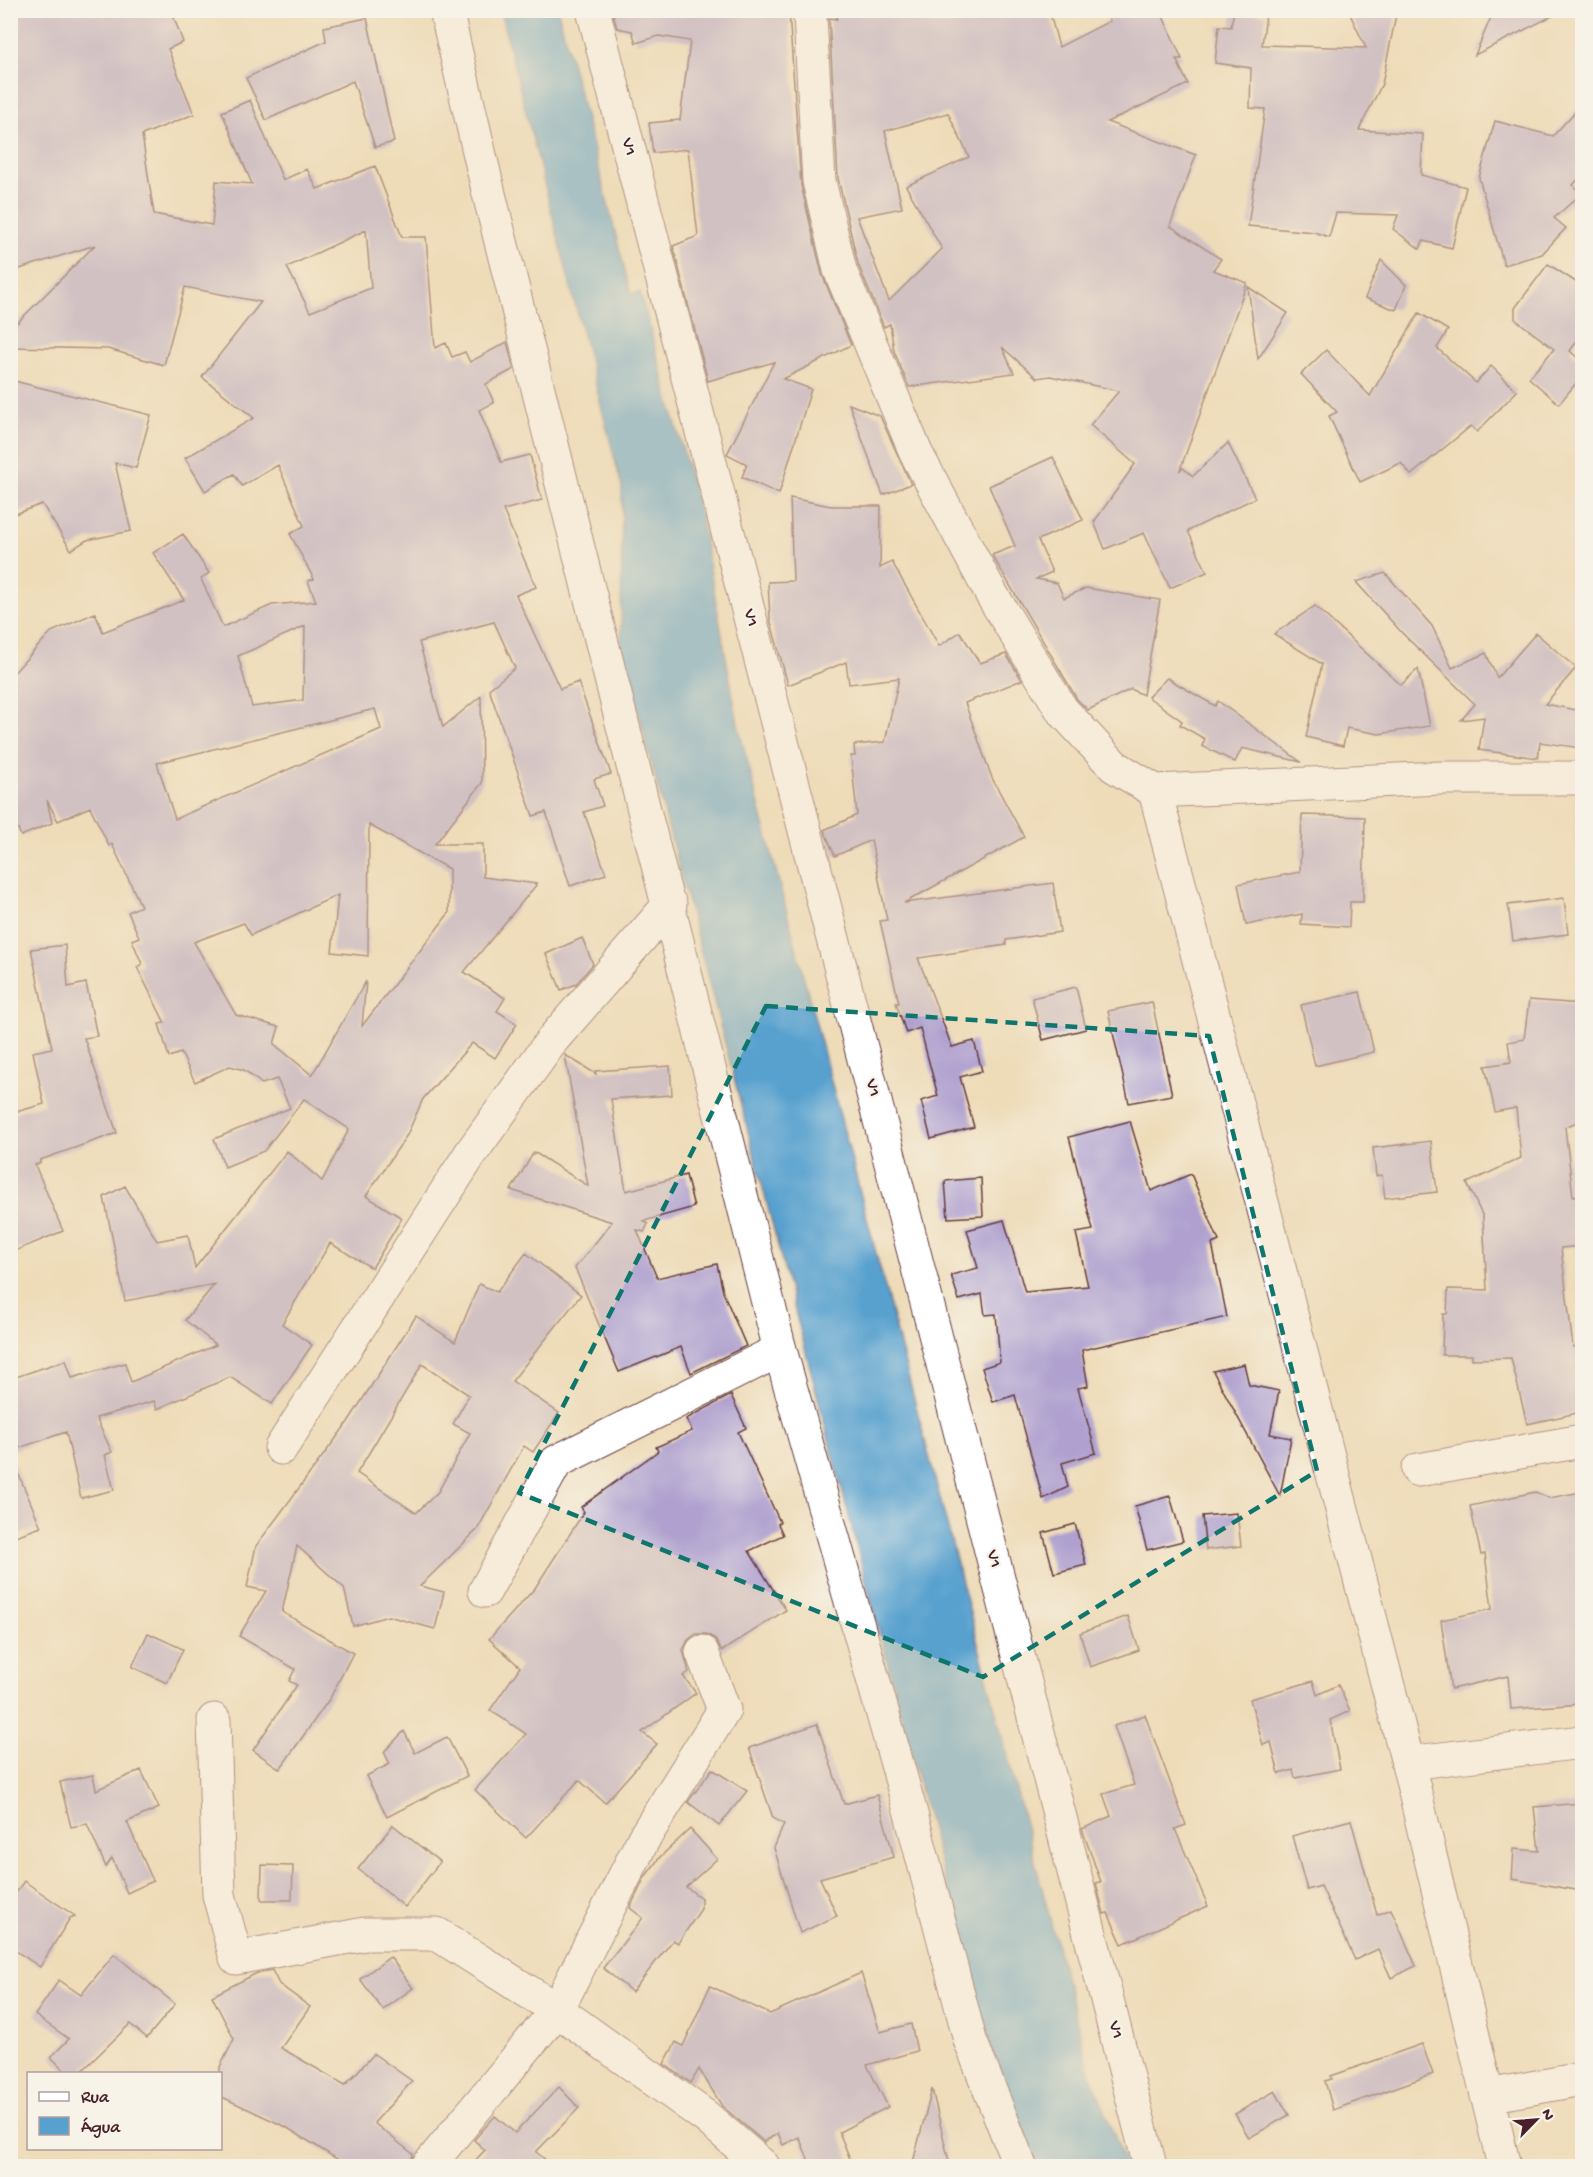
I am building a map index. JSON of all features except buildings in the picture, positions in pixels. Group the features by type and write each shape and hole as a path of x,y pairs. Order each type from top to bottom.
{"street":[{"path":"446,10 492,206 670,904 780,1350 907,1799 970,2040 1020,2166"},
{"name":"V1","path":"593,10 1150,2166"},
{"path":"807,10 810,16 819,181 840,270 916,453 992,595 1062,710 1114,766 1155,791 1441,778 1582,778"},
{"path":"1155,791 1408,1763 1504,2166"},
{"path":"280,1448 478,1143 553,1039 670,904"},
{"path":"485,1591 556,1462 780,1350"},
{"path":"1418,1470 1582,1442"},
{"path":"428,2166 557,2010 644,1838 724,1710 702,1652"},
{"path":"214,1720 219,1895 236,1958 365,1934 438,1934 557,2010 706,2117 763,2166"},
{"path":"1408,1763 1582,1742"},
{"path":"1487,2097 1582,2079"}],"highlighted area":[{"path":"766,1006 1209,1036 1317,1471 983,1677 519,1493"}],"water":[{"path":"500,11 558,11 631,294 640,292 700,514 739,729 1090,2072 1126,2166 1037,2166 983,2027 621,647 622,487"}]}
